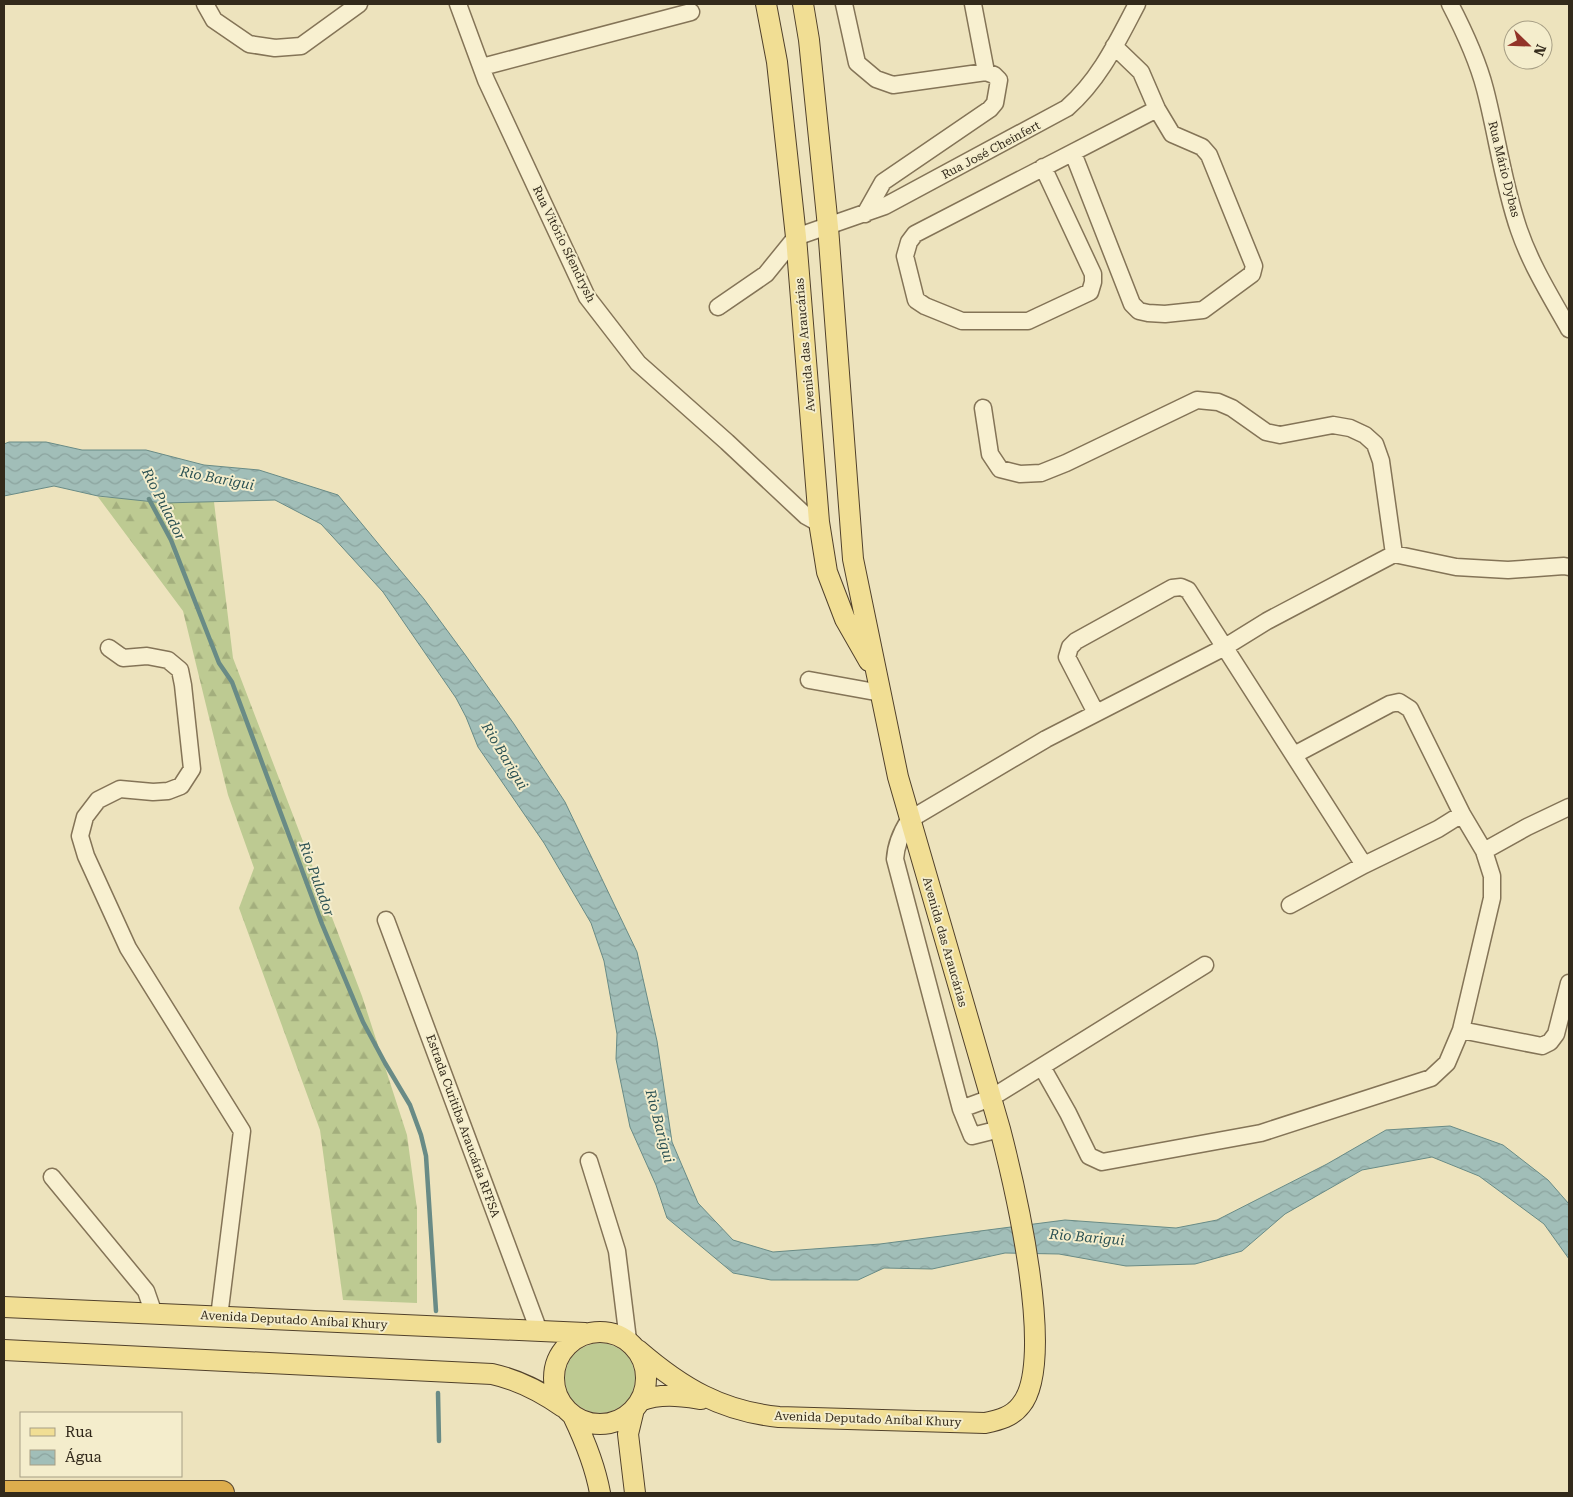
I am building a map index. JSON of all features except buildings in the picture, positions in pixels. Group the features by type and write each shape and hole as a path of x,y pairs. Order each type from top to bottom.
{"highway":[{"path":"4,1493 222,1493"}],"main road":[{"name":"Avenida das Araucárias","path":"766,4 777,62 796,237 818,522 827,572 845,619 879,684"},
{"name":"Avenida das Araucárias","path":"803,4 810,40 828,227 853,559 898,777 909,820 1000,1129 1019,1207 1028,1259 1034,1336 1034,1362 1029,1391 1022,1404"},
{"path":"818,522 842,544 853,559"},
{"name":"Avenida Deputado Aníbal Khury","path":"4,1307 585,1333"},
{"path":"600,1493 588,1447 556,1394 553,1379 555,1364 562,1351 572,1340 585,1333 600,1331 614,1333 633,1345 644,1362 647,1376 646,1389 637,1405 628,1434 635,1493"},
{"name":"Avenida Deputado Aníbal Khury","path":"633,1345 677,1381 711,1400 761,1415 984,1423 1000,1420 1013,1414 1022,1404"},
{"path":"4,1350 492,1374 510,1378 543,1392 585,1422 598,1425 624,1418 637,1405"},
{"name":"Avenida Deputado Aníbal Khury","path":"637,1405 654,1396 664,1395 711,1400"}],"street":[{"path":"204,4 214,20 249,44 275,48 301,46 359,4"},
{"name":"Rua Vitório Sfendrysh","path":"458,4 482,67 526,168 587,297 638,364 727,442 806,516 818,522"},
{"path":"844,4 857,63 876,78 893,85 986,72 994,75 999,80 995,103 990,110 883,182 865,214"},
{"path":"973,4 986,72"},
{"name":"Rua José Cheinfert","path":"796,237 865,214 903,197 1067,108 1081,96 1096,78 1137,4"},
{"name":"Rua Mário Dybas","path":"1450,4 1470,44 1484,88 1509,195 1519,229 1531,261 1569,329"},
{"path":"482,67 691,12"},
{"path":"1073,153 1132,304 1139,311 1165,314 1203,310 1252,274 1254,266 1209,155 1202,147 1172,134 1157,109 1141,72 1114,46"},
{"path":"1043,168 1093,274 1090,292 1028,322 962,321 925,306 916,300 905,256 909,242 915,234 1157,109"},
{"path":"718,307 766,274 796,237"},
{"path":"983,408 990,454 1000,469 1020,474 1041,473 1066,463 1197,400 1218,402 1232,408 1266,432 1280,435 1333,425 1350,428 1365,435 1376,444 1381,461 1394,554"},
{"path":"1000,1129 972,1136 962,1109 895,859 900,835 909,820 1046,739 1225,647 1267,622 1394,554 1456,567 1508,570 1569,567"},
{"path":"1096,713 1067,657 1070,647 1076,641 1172,588 1181,587 1188,590 1364,865"},
{"path":"109,648 123,658 147,656 168,660 180,670 183,685 192,770 181,786 168,791 153,792 120,789 98,800 85,817 80,836 86,856 128,948 242,1131 218,1317"},
{"path":"809,680 879,684"},
{"path":"1042,1067 1068,1113 1089,1156 1102,1162 1261,1133 1431,1078 1447,1063 1461,1030 1492,898 1492,876 1484,851 1462,814 1410,709 1399,702 1390,704 1294,755"},
{"path":"1484,851 1527,827 1569,807"},
{"path":"1290,905 1364,865 1438,829 1462,814"},
{"name":"Estrada Curitiba Araucária RFFSA","path":"386,920 539,1331"},
{"path":"962,1109 991,1098 1205,965"},
{"path":"1461,1030 1542,1046 1550,1042 1556,1034 1569,984"},
{"path":"589,1161 617,1251 633,1345"},
{"path":"52,1176 146,1291 154,1314"}],"green space":[{"path":"98,497 214,502 233,658 362,996 407,1135 417,1209 417,1303 343,1300 320,1130 239,908 254,868 228,795 183,611"},
{"path":"593,1343 607,1343 620,1349 629,1358 635,1371 633,1391 625,1403 607,1413 593,1413 580,1407 571,1398 565,1385 565,1371 571,1358 580,1349"}],"water":[{"name":"Rio Barigui","path":"9,442 46,442 82,450 146,450 204,465 259,470 338,495 424,599 514,724 565,802 637,952 657,1041 672,1142 698,1203 733,1240 773,1252 880,1244 1065,1220 1176,1228 1217,1220 1327,1164 1386,1130 1450,1126 1503,1145 1548,1180 1569,1204 1569,1259 1544,1224 1479,1176 1432,1157 1362,1170 1285,1214 1242,1251 1195,1264 1126,1266 1059,1254 1005,1253 932,1269 884,1268 858,1280 771,1280 733,1273 667,1218 656,1185 630,1127 616,1059 617,1034 604,961 591,923 544,843 478,747 456,698 383,592 321,524 275,500 164,503 98,496 54,486 4,496 4,444"}],"waterway":[{"name":"Rio Pulador","path":"149,499 171,540 219,663 232,682 322,924 363,1022 410,1105 421,1135 426,1156 436,1311"},
{"name":"Rio Pulador","path":"438,1393 439,1441"}]}
